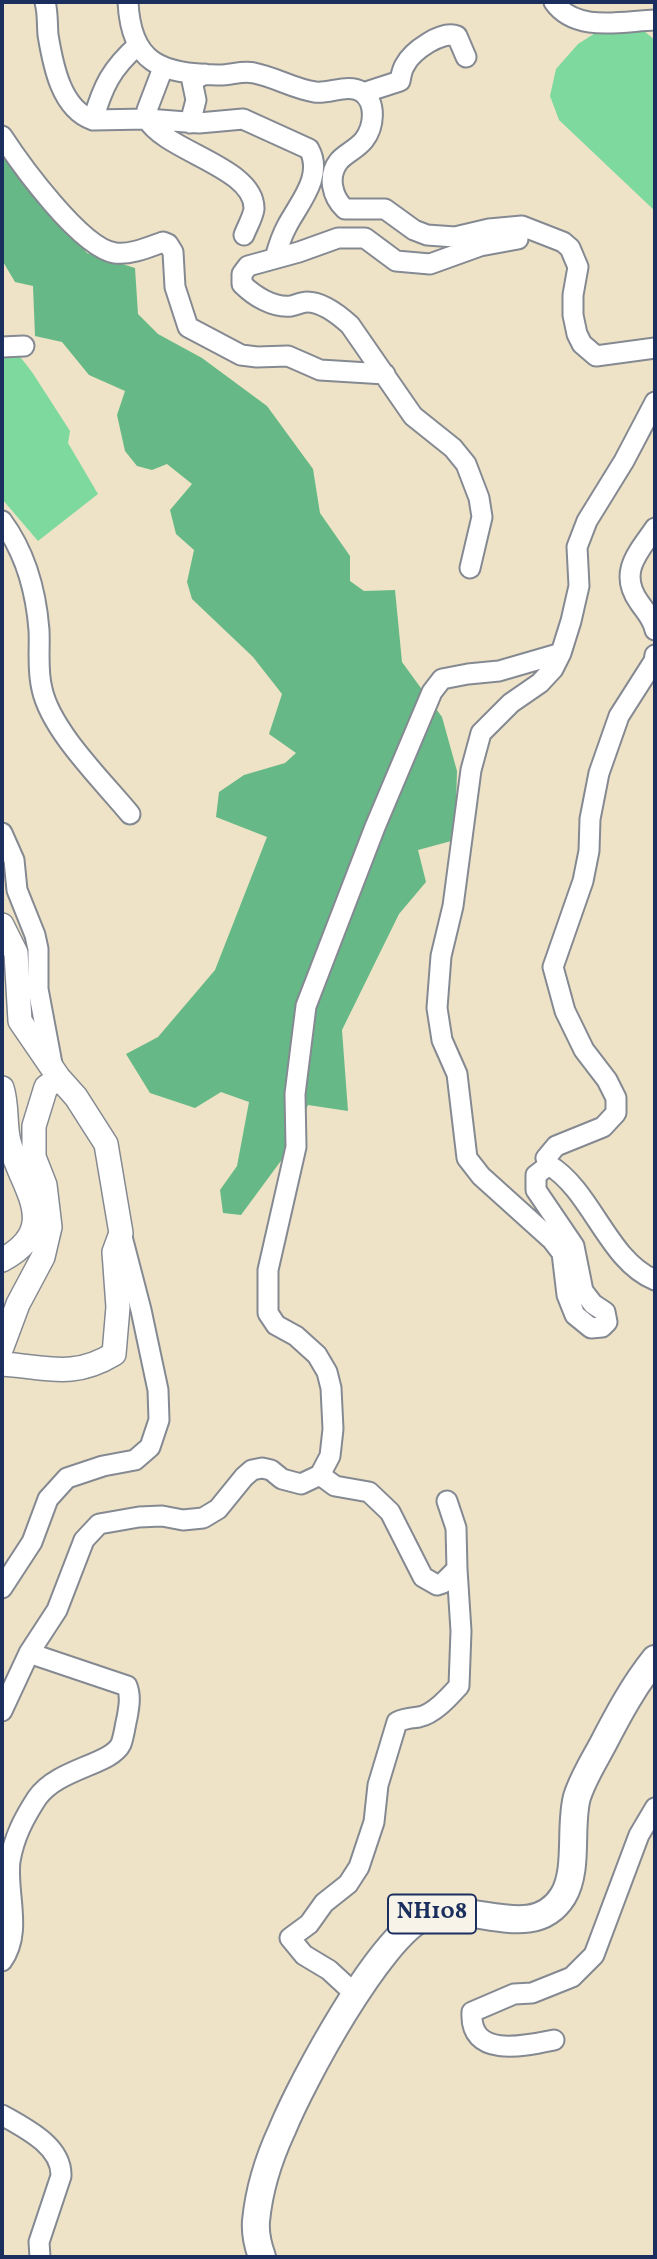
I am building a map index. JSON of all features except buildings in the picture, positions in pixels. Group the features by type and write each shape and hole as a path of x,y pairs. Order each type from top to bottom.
{"highway":[{"name":"NH108","path":"262,2257 257,2244 256,2222 267,2172 281,2130 355,1994 395,1942 411,1925 425,1916 458,1912 510,1919 549,1912 564,1895 569,1878 574,1814 586,1776 624,1704 655,1659"}],"main road":[{"path":"2,925 16,953 20,1021 56,1074 76,1097 106,1144 121,1233 114,1252 118,1307 114,1354 97,1364 68,1371 2,1364"},
{"path":"2,1347 18,1304 43,1257 50,1227 45,1185 34,1157 34,1126 46,1087 56,1074"},
{"path":"2,1088 8,1137 19,1170 33,1198 35,1219 24,1245 2,1260"}],"street":[{"path":"44,2 49,38 64,93 73,107 86,117 93,120 146,119 190,123 243,119 309,149 314,161 311,180 305,196 283,233 275,258"},
{"path":"128,2 129,20 138,46 163,68 219,75 252,72 317,93 353,88 363,93 373,110 371,124 365,140 338,162 333,176 335,197 345,209 385,209 414,230 427,235 454,237 489,229 522,226 549,235 568,246 576,258 578,267 573,315 582,344 596,356 655,348"},
{"path":"554,2 571,18 593,23 655,20"},
{"path":"363,93 400,81 405,64 423,46 442,36 457,36 467,57"},
{"path":"93,120 111,72 138,46"},
{"path":"163,68 146,119 156,130 173,141 239,178 254,210 244,235"},
{"path":"190,123 196,100 192,81 205,74"},
{"path":"2,136 65,216 101,247 114,253 125,253 163,242 171,247 176,287 188,327 241,355 288,356 320,370 385,373"},
{"path":"470,568 482,517 479,498 466,464 453,448 413,416 350,325 326,307 307,302 279,306 251,292 242,284 242,274 248,266 347,236 365,238 391,259 410,264 434,264 470,249 507,240 534,240 560,251 568,246"},
{"path":"2,347 24,346"},
{"path":"549,1165 536,1175 536,1190 574,1246 583,1291 593,1304 605,1312 607,1322 597,1329 590,1328 575,1315 568,1295 562,1253 552,1240 481,1176 467,1158 457,1074 442,1041 436,1008 440,956 453,906 471,771 481,733 511,703 540,683 553,669 561,653 579,586 577,547 587,521 624,461 655,402"},
{"path":"2,521 22,554 33,595 39,629 41,688 47,705 72,744 130,814"},
{"path":"655,528 633,560 629,576 633,594 654,623 655,630"},
{"path":"2,1711 29,1653 57,1610 84,1540 99,1524 139,1517 162,1516 183,1520 203,1518 218,1509 252,1470 271,1470 282,1479 301,1484 320,1475 330,1456 332,1429 331,1388 327,1371 317,1354 296,1336 276,1325 268,1313 268,1270 296,1147 295,1094 306,1006 375,827 432,692 442,679 499,671 561,653"},
{"path":"655,655 654,661 619,716 599,773 590,819 589,851 583,881 553,967 565,1011 584,1050 612,1089 616,1098 616,1113 603,1126 556,1146 546,1158 549,1165 557,1170 580,1196 630,1262 647,1277 655,1280"},
{"path":"2,834 13,860 9,884 35,935 38,949 38,989 56,1074"},
{"path":"2,1588 32,1542 48,1499 66,1478 103,1466 135,1460 150,1447 159,1420 158,1391 121,1233"},
{"path":"320,1475 335,1486 369,1492 390,1512 424,1577 430,1583 437,1586 443,1583 457,1569"},
{"path":"355,1994 329,1970 304,1955 290,1938 309,1924 324,1903 348,1884 359,1867 374,1822 378,1785 397,1721 431,1712 459,1686 461,1631 456,1528 447,1501"},
{"path":"2,1961 13,1925 10,1862 20,1824 43,1790 58,1778 113,1754 121,1744 129,1705 127,1686 29,1653"},
{"path":"554,2040 520,2048 495,2045 478,2036 471,2023 472,2012 514,1994 532,1993 572,1977 594,1955 639,1835 655,1808"},
{"path":"2,2115 27,2130 55,2154 62,2165 61,2176 39,2242 40,2257"}],"green space":[{"path":"608,25 639,27 655,40 655,211 559,120 550,96 556,69 578,44"},
{"path":"2,143 41,198 87,253 135,268 138,314 158,334 202,358 267,406 313,469 320,513 350,556 350,581 364,591 395,590 402,662 442,717 457,771 455,840 418,850 426,882 399,914 342,1030 348,1111 308,1105 286,1154 241,1215 223,1213 220,1190 237,1166 249,1102 221,1092 195,1108 150,1093 126,1054 158,1037 215,970 267,837 216,817 219,792 244,775 285,763 296,753 269,734 282,694 253,657 192,599 187,582 194,550 176,534 170,510 192,484 167,464 152,470 137,466 125,451 117,415 125,391 89,375 62,342 35,336 33,286 15,282 2,260"},
{"path":"7,351 21,358 70,431 68,443 98,494 38,541 2,499 2,352"}]}
